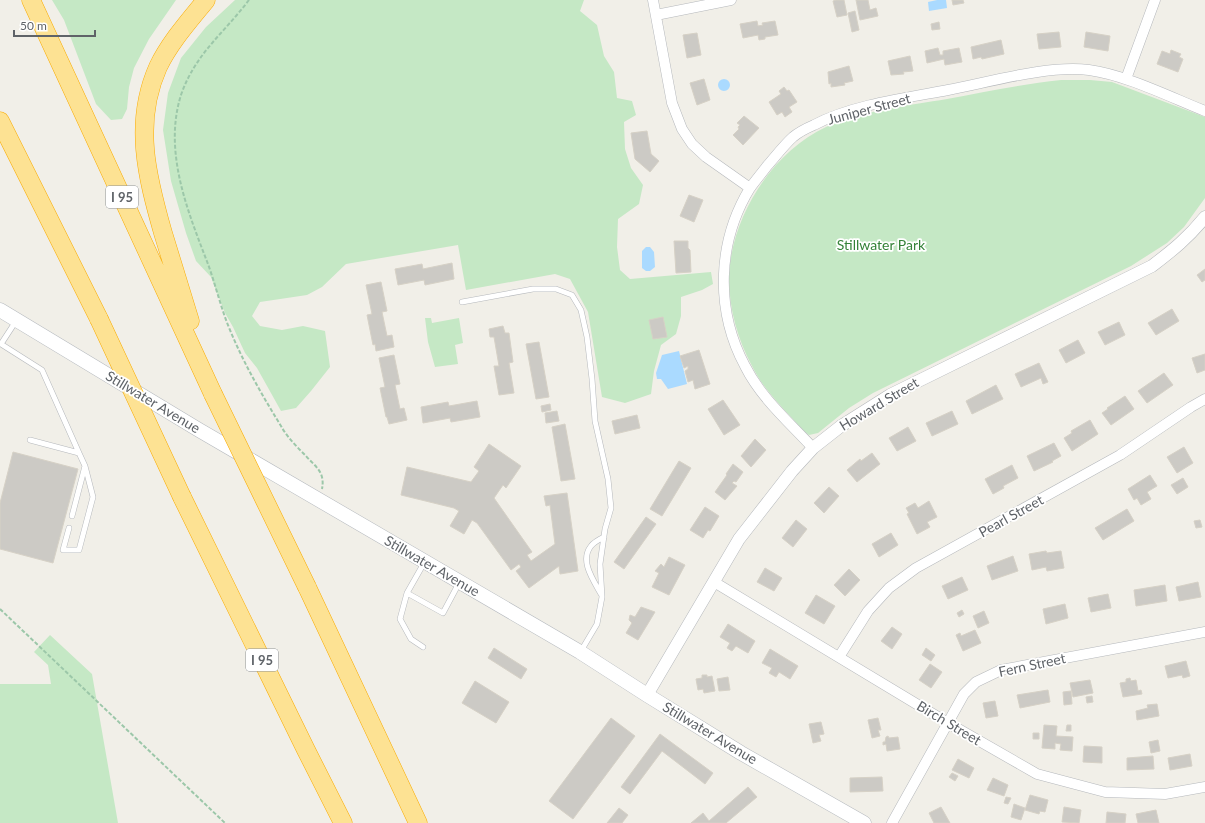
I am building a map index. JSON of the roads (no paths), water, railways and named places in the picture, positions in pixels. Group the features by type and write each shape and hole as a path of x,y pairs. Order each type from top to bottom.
{"highway":[{"name":"I 95","path":"31,0 213,394 307,587 418,823"},
{"path":"206,0 178,34 158,66 144,115 144,143 148,174 160,223 213,394"},
{"name":"I 95","path":"0,121 99,319 182,497 343,823"}],"main road":[{"name":"Stillwater Avenue","path":"0,310 199,430 580,652 741,753 850,817 864,823"}],"street":[{"path":"653,0 672,103 682,129 692,144 706,157 750,188"},
{"path":"656,15 730,0"},
{"path":"1126,80 1155,0"},
{"name":"Juniper Street","path":"813,448 763,394 745,367 734,344 727,317 723,273 727,242 732,224 750,188 793,137 814,124 836,115 908,98 1042,72 1088,70 1126,80 1205,111"},
{"name":"Howard Street","path":"647,695 739,539 813,448 841,426 890,395 1152,266 1176,248 1194,231 1205,217"},
{"name":"Pearl Street","path":"839,657 868,611 889,588 916,568 1120,455 1205,399"},
{"name":"Birch Street","path":"714,582 948,723 1037,774 1105,792 1165,794 1205,786"},
{"name":"Fern Street","path":"892,823 964,694 976,682 1001,670 1205,632"}],"lane":[{"path":"462,302 533,289 556,289 572,295 581,310 587,337 595,420 609,487 611,508 604,536 600,564 602,597 597,624 580,652"},
{"path":"17,320 0,345 42,370 85,466 93,497 79,550 63,550 69,528"},
{"path":"30,440 79,454"},
{"path":"72,516 85,466"},
{"path":"602,597 589,571 586,555 591,545 604,536"},
{"path":"423,647 411,639 400,619 407,593 425,562"},
{"path":"407,593 443,613 460,582"}],"water":[{"path":"946,0 947,8 929,11 928,2"},
{"path":"724,79 728,81 730,85 728,89 724,91 720,89 718,85 720,81"},
{"path":"646,247 650,247 654,252 655,267 650,271 646,271 642,268 642,251"},
{"path":"679,351 687,384 668,389 661,379 657,379 656,373 662,355"}],"park label":[{"name":"Stillwater Park","path":"881,245"}]}
